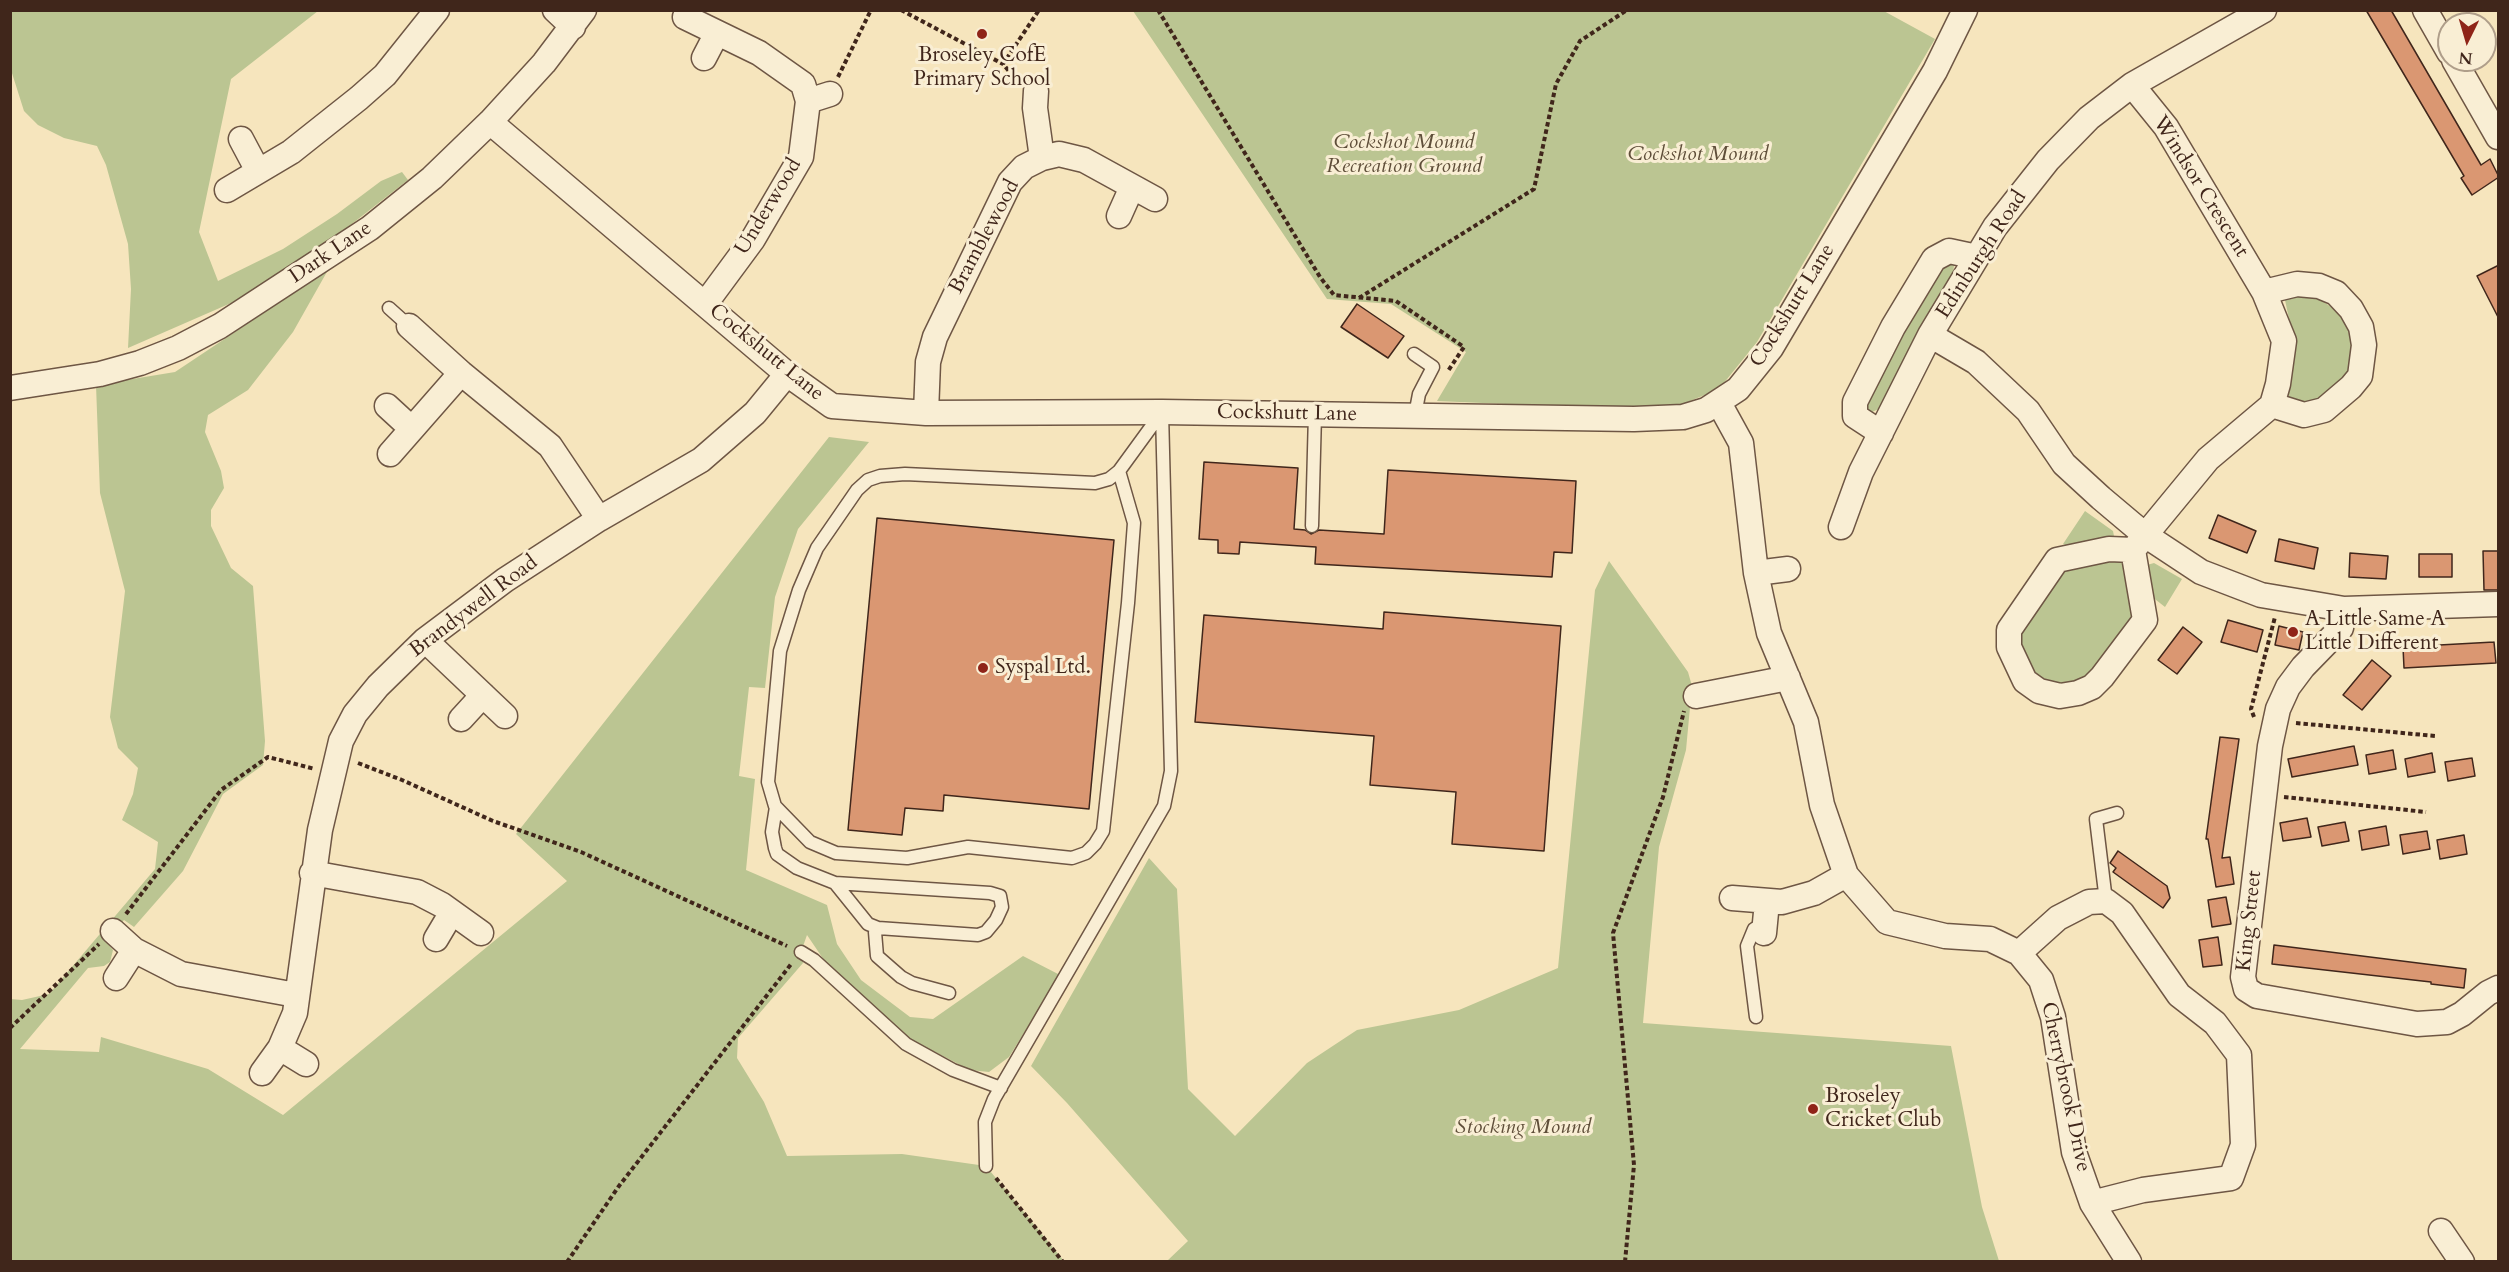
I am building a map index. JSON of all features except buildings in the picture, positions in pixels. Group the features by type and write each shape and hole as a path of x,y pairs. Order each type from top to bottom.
{"street":[{"path":"227,190 291,152 385,75 437,10"},
{"path":"555,10 579,19"},
{"name":"Cockshutt Lane","path":"490,122 787,375 832,406 926,413 1162,412 1634,419 1683,417 1719,403 1738,389 1771,348 1935,71 1965,10"},
{"name":"Edinburgh Road","path":"1841,527 1861,472 1930,334 1995,227 2048,160 2090,118 2132,85 2264,10"},
{"path":"2424,10 2437,32"},
{"path":"686,17 759,53 819,98"},
{"name":"Dark Lane","path":"10,388 100,374 140,363 220,326 370,228 432,178 490,122 544,63 579,19"},
{"path":"704,58 717,33"},
{"path":"2461,72 2499,137"},
{"name":"Windsor Crescent","path":"2132,85 2166,127 2264,292 2284,341 2272,405"},
{"name":"Underwood","path":"705,304 753,239 801,157 819,98"},
{"path":"1036,99 1042,158 1059,154 1084,160 1155,200"},
{"path":"241,139 258,171"},
{"name":"Bramblewood","path":"926,413 928,362 934,337 1010,182 1024,167 1042,158"},
{"path":"1119,216 1132,187"},
{"path":"1881,433 1855,416 1855,402 1893,327 1934,259 1949,251 1977,257"},
{"path":"2139,542 2145,620 2102,677 2092,687 2078,693 2060,696 2039,691 2025,681 2008,647 2008,630 2057,560 2139,542 2208,459 2272,405 2304,415 2324,410 2351,387 2360,375 2364,345 2361,327 2350,309 2336,294 2319,286 2297,284 2264,292"},
{"path":"410,326 461,373 550,446 599,519"},
{"path":"1930,334 1976,362 2028,411 2064,464 2139,542 2201,572 2261,596 2344,609 2499,604"},
{"path":"390,454 461,373"},
{"name":"Brandywell Road","path":"262,1073 280,1048 295,1013 312,873 341,741 355,714 378,686 425,640 505,580 599,519 701,460 755,413 787,375"},
{"name":"Cherrybrook Drive","path":"1719,403 1741,442 1756,573 1768,633 1806,722 1822,806 1846,875 1887,922 1945,936 1990,939 2019,953 2041,980 2054,1017 2074,1152 2092,1203 2128,1262"},
{"path":"387,406 412,429"},
{"path":"1756,573 1788,569"},
{"name":"King Street","path":"2344,609 2341,628 2288,687 2274,729 2243,977 2246,989 2257,996 2417,1024 2447,1022 2462,1014 2488,993 2499,988"},
{"path":"425,640 505,716"},
{"path":"1696,696 1788,678"},
{"path":"461,719 483,695"},
{"path":"312,873 417,892 452,912 481,933"},
{"path":"1732,898 1765,920 1782,903 1814,893 1846,875"},
{"path":"2019,953 2058,918 2089,902 2106,901 2122,913 2179,995 2215,1023 2239,1055 2243,1145 2231,1178 2142,1190 2092,1203"},
{"path":"436,939 452,912"},
{"path":"113,931 135,950 181,974 296,996"},
{"path":"116,978 135,950"},
{"path":"280,1048 306,1064"},
{"path":"2441,1231 2462,1262"}],"lane":[{"path":"389,308 410,326"},
{"path":"1414,354 1433,367 1419,394 1415,415"},
{"path":"835,883 868,924 878,928 978,935 991,926 1002,907 1000,896 990,893 835,883 797,868 777,854 772,839 776,807 768,782 780,651 799,590 817,548 857,490 868,480 897,474 1085,483 1109,478 1119,471 1162,412"},
{"path":"986,1166 985,1122 1001,1088 1164,806 1171,771 1162,412"},
{"path":"1312,526 1315,414"},
{"path":"776,807 810,842 836,853 907,858 968,847 1072,858 1086,853 1103,831 1131,568 1134,522 1119,471"},
{"path":"2106,901 2096,819 2117,813"},
{"path":"1756,1017 1747,946 1754,929 1765,920"},
{"path":"878,928 874,932 877,956 885,964 912,983 949,993"},
{"path":"801,952 814,960 906,1044 953,1070 1001,1088"}],"path":[{"path":"819,98 871,10"},
{"path":"901,10 1003,64 1036,99"},
{"path":"1003,64 1039,10"},
{"path":"1158,10 1320,277 1334,295 1396,301 1464,346 1445,376"},
{"path":"1359,298 1534,189 1556,84 1580,41 1627,10"},
{"path":"2280,598 2251,709 2260,730 2435,736"},
{"path":"1625,1262 1634,1165 1613,933 1662,797 1683,713 1696,696"},
{"path":"10,1028 113,931 221,790 268,757 335,765 402,780 493,820 581,852 801,952 619,1186 567,1262"},
{"path":"2264,795 2426,812"},
{"path":"986,1166 1063,1262"}],"green space":[{"path":"1882,10 1935,39 1757,342 1719,389 1666,411 1437,401 1466,352 1391,304 1327,299 1133,11"},
{"path":"10,11 318,11 231,79 199,232 218,281 283,249 337,214 381,181 402,172 408,180 339,234 238,300 128,348 131,289 128,244 106,165 97,146 64,138 38,125 24,111 11,70"},
{"path":"1945,262 1954,265 1953,275 1881,408 1872,412 1866,407 1867,395 1937,269"},
{"path":"328,270 293,332 248,390 208,415 205,432 221,471 224,488 211,510 211,526 231,568 253,586 265,741 263,765 223,794 183,871 134,927 124,920 105,940 113,950 110,962 104,966 88,968 20,1049 99,1052 101,1037 208,1069 283,1115 567,881 516,834 829,437 869,442 798,529 775,597 765,688 749,687 739,776 755,779 746,870 827,905 837,944 861,980 910,1017 933,1019 1023,956 1060,975 1009,1057 989,1072 970,1070 910,1039 879,1014 826,963 807,935 801,952 803,963 738,1038 737,1058 764,1102 787,1156 902,1154 986,1166 1064,1261 11,1261 10,999 22,1000 49,994 155,869 158,842 122,820 133,794 138,768 118,748 110,717 125,591 100,493 96,385 175,372"},
{"path":"2292,294 2307,295 2322,301 2339,312 2352,330 2354,355 2347,378 2316,403 2298,404 2289,401 2288,390 2293,369 2293,338 2285,300"},
{"path":"2085,511 2113,531 2114,536 2110,540 2068,546 2063,544"},
{"path":"2122,559 2134,618 2084,681 2053,685 2035,674 2027,663 2021,647 2022,627 2066,569"},
{"name":"Stocking Mound","path":"1609,561 1688,672 1692,686 1686,750 1659,847 1643,1023 1951,1046 1982,1207 1999,1261 1167,1261 1188,1241 1067,1103 1031,1066 1149,858 1177,889 1188,1089 1235,1136 1307,1063 1357,1030 1459,1010 1558,968 1595,590"},
{"path":"2154,563 2182,579 2165,607 2151,596 2147,565"}],"place":[{"name":"Broseley CofE Primary School","path":"982,34"},
{"name":"A Little Same A Little Different","path":"2293,632"},
{"name":"Syspal Ltd.","path":"983,668"},
{"name":"Broseley Cricket Club","path":"1813,1109"}],"park label":[{"name":"Cockshot Mound Recreation Ground","path":"1404,155"},
{"name":"Cockshot Mound","path":"1698,155"}]}
